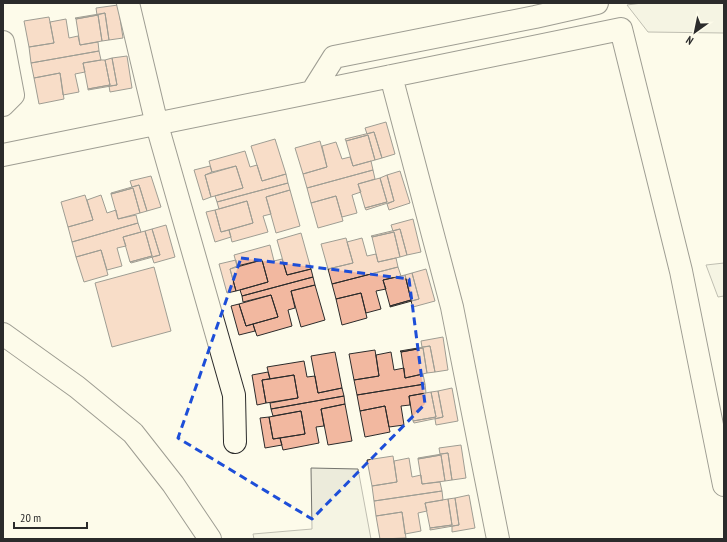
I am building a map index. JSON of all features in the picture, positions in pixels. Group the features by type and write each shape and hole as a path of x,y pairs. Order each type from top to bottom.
{"street":[{"path":"128,3 157,124 234,395 235,442"},
{"path":"312,92 334,57 535,17 597,3"},
{"path":"3,155 621,29 681,271 724,485"},
{"path":"3,42 13,95 3,105"},
{"path":"391,76 452,307 498,539"},
{"path":"3,334 77,387 133,433 173,484 210,539"}],"highlighted area":[{"path":"241,258 409,279 425,404 312,519 178,438"}],"shaded area":[{"path":"642,3 724,3 724,33 648,32 627,5"},
{"path":"724,263 724,296 718,297 706,265"},
{"path":"311,468 358,469 371,539 254,539 253,534 312,529"}],"building":[{"path":"118,5 123,38 109,40 105,13 97,15 96,8"},
{"path":"105,13 109,40 102,41 98,15 75,18"},
{"path":"98,15 102,41 80,45 76,19"},
{"path":"49,17 54,43 29,47 24,21"},
{"path":"66,19 69,38 78,36 80,45 98,42 99,51 31,63 29,47 54,43 50,22"},
{"path":"99,51 101,60 83,63 85,72 75,74 79,92 63,95 60,73 34,78 31,63"},
{"path":"127,56 132,88 110,92 109,86 117,85 112,58"},
{"path":"112,58 117,85 88,90 110,85 105,60"},
{"path":"105,60 110,85 88,89 83,63"},
{"path":"60,73 64,99 39,104 34,78"},
{"path":"386,122 395,154 382,158 374,132 367,134 365,128"},
{"path":"374,132 382,158 375,160 368,135 346,141 345,139"},
{"path":"368,135 375,160 353,166 346,141"},
{"path":"275,139 286,174 262,181 251,146"},
{"path":"320,141 327,167 303,174 295,148"},
{"path":"336,142 342,159 350,157 353,166 371,161 373,170 307,188 303,174 327,167 322,146"},
{"path":"245,151 250,167 257,165 262,181 286,174 288,183 217,202 215,196 243,188 236,166 212,172 209,161"},
{"path":"210,166 212,172 205,175 211,197 203,200 194,170"},
{"path":"236,166 243,188 211,197 205,175"},
{"path":"373,170 375,179 358,184 361,192 352,195 357,213 342,217 336,196 311,203 307,188"},
{"path":"400,171 410,203 389,210 387,204 394,201 387,175"},
{"path":"387,175 394,201 366,210 365,208 387,202 380,178"},
{"path":"151,176 161,207 147,211 139,185 132,187 130,181"},
{"path":"380,178 387,202 365,208 358,184"},
{"path":"288,183 290,190 266,197 271,214 263,216 268,232 232,242 229,230 253,223 247,201 219,209 217,202"},
{"path":"139,185 147,211 140,213 133,188 111,194 111,193"},
{"path":"133,188 140,213 118,219 111,194"},
{"path":"290,190 300,226 276,233 266,197"},
{"path":"85,195 93,220 68,227 61,202"},
{"path":"101,195 107,213 116,210 118,219 136,215 138,223 72,242 68,227 93,220 87,200"},
{"path":"336,196 343,221 318,228 311,203"},
{"path":"247,201 253,223 221,232 215,210"},
{"path":"215,210 221,232 229,230 231,237 215,242 206,212"},
{"path":"413,219 421,252 407,255 400,229 393,231 391,225"},
{"path":"138,223 141,232 123,237 126,246 117,248 122,266 107,270 101,250 76,257 72,242"},
{"path":"166,225 175,257 154,263 152,257 160,255 152,229"},
{"path":"152,229 160,255 131,263 130,262 152,256 145,231"},
{"path":"400,229 407,255 400,257 394,232 371,236"},
{"path":"145,231 152,256 130,262 123,237"},
{"path":"394,232 400,257 378,262 372,237"},
{"path":"301,233 311,269 287,275 277,240"},
{"path":"346,238 353,263 328,269 321,244"},
{"path":"362,238 367,256 376,254 378,262 396,258 398,267 332,284 328,269 353,263 347,242"},
{"path":"270,245 274,261 282,259 287,275 311,269 313,277 242,296 240,290 268,282 262,260 237,266 234,255"},
{"path":"101,250 108,275 84,282 76,257"},
{"path":"236,260 237,266 230,269 236,291 227,293 219,264"},
{"path":"262,260 268,282 236,291 230,269"},
{"path":"154,267 171,331 112,347 95,283"},
{"path":"398,267 401,276 383,280 386,289 376,291 381,309 366,313 361,293 336,299 332,284"},
{"path":"426,269 435,301 413,307 411,301 419,299 412,273"},
{"path":"412,273 419,299 390,307 411,300 405,275"},
{"path":"405,275 411,300 390,306 383,280"},
{"path":"313,277 315,285 291,291 295,308 288,310 292,326 257,336 253,324 278,317 271,295 243,302 242,296"},
{"path":"315,285 325,320 301,327 291,291"},
{"path":"361,293 367,318 342,325 336,299"},
{"path":"271,295 278,317 246,326 239,304"},
{"path":"239,304 246,326 253,324 255,331 239,335 231,306"},
{"path":"443,337 448,370 435,372 430,346 422,347 421,341"},
{"path":"430,346 435,372 427,373 423,348 400,351"},
{"path":"423,348 427,373 405,378 401,352"},
{"path":"375,350 379,376 354,380 349,354"},
{"path":"335,352 342,388 318,393 311,356"},
{"path":"391,352 394,370 404,368 405,378 423,374 425,384 357,395 354,380 379,376 376,355"},
{"path":"304,361 307,377 315,376 318,393 342,388 344,396 271,409 270,403 298,398 294,375 270,379 267,367"},
{"path":"268,372 270,379 262,380 266,403 257,405 252,375"},
{"path":"294,375 298,398 266,403 262,380"},
{"path":"425,384 426,393 409,396 410,405 401,406 404,425 389,427 385,406 360,411 357,395"},
{"path":"452,388 458,421 436,425 435,419 443,417 438,391"},
{"path":"438,391 443,417 414,423 413,421 436,417 431,392"},
{"path":"431,392 436,417 413,421 409,396"},
{"path":"344,396 345,404 321,409 324,426 316,427 319,443 283,450 280,438 305,434 301,411 273,416 271,409"},
{"path":"345,404 352,441 328,445 321,409"},
{"path":"385,406 390,432 365,437 360,411"},
{"path":"301,411 305,434 273,439 269,417"},
{"path":"269,417 273,439 280,438 282,445 265,448 260,418"},
{"path":"461,445 466,478 452,480 448,453 440,454 439,448"},
{"path":"448,453 452,480 445,481 441,455 418,459 418,458"},
{"path":"441,455 445,481 422,484 418,459"},
{"path":"393,456 397,482 372,486 367,460"},
{"path":"409,458 412,477 421,475 422,484 440,482 442,491 374,501 372,486 397,482 394,461"},
{"path":"442,491 443,500 425,503 427,511 418,513 421,531 405,534 402,512 376,516 374,501"},
{"path":"469,495 475,528 452,532 452,526 459,525 455,498"},
{"path":"455,498 459,525 430,530 430,528 452,525 448,499"},
{"path":"448,499 452,525 430,528 425,503"},
{"path":"402,512 406,538 380,539 376,516"}]}
